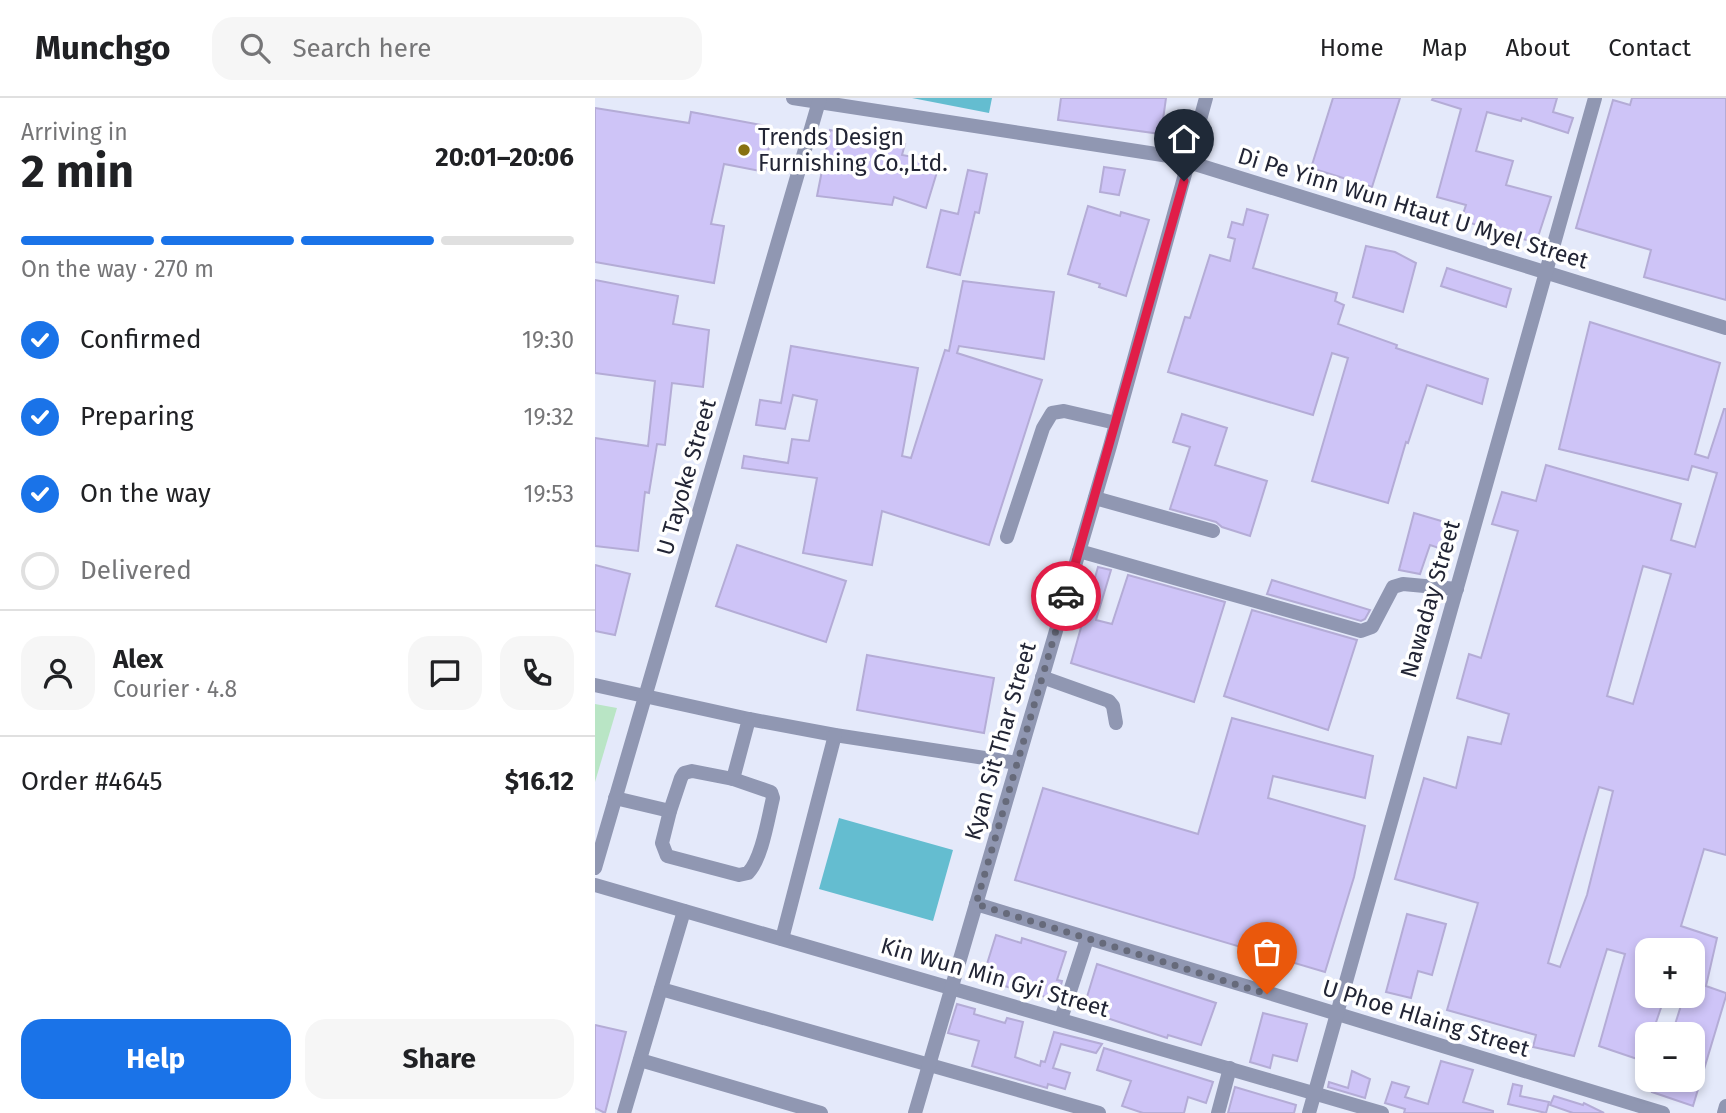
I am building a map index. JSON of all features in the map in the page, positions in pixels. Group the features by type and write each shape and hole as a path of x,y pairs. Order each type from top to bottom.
{"street":[{"name":"Di Pe Yinn Wun Htaut U Myel Street","path":"793,98 1169,156 1726,328"},
{"name":"Kyan Sit Thar Street","path":"915,1113 1095,498 1206,98"},
{"name":"Nawaday Street","path":"1309,1113 1595,98"},
{"name":"U Tayoke Street","path":"595,868 819,100"},
{"path":"1007,537 1043,428 1052,413 1064,411 1116,423"},
{"path":"1095,498 1213,531"},
{"path":"1079,551 1361,631 1372,627 1393,587 1403,584 1457,589"},
{"path":"1042,677 1109,701 1113,706 1116,723"},
{"path":"595,685 748,719 1017,764"},
{"path":"733,779 748,719"},
{"path":"782,939 835,735"},
{"path":"692,771 766,789 771,792 773,798 755,863 748,873 740,875 667,856 662,843 670,811 684,773 692,771"},
{"path":"615,798 670,811"},
{"name":"Kin Wun Min Gyi Street","path":"595,885 1382,1113"},
{"name":"U Phoe Hlaing Street","path":"976,904 1663,1113"},
{"path":"624,1113 684,911"},
{"path":"1061,1019 1087,939"},
{"path":"661,989 1099,1113"},
{"path":"640,1060 821,1113"},
{"path":"1218,1113 1230,1068"},
{"path":"1724,1113 1726,1106"}],"green space":[{"path":"595,704 617,708 595,782"}],"water":[{"path":"912,98 992,98 989,113"},
{"path":"839,818 953,850 933,921 819,889"}],"building":[{"path":"1061,98 1166,98 1161,134 1058,120"},
{"path":"1333,98 1400,98 1372,187 1311,168"},
{"path":"1557,98 1553,112 1573,118 1568,133 1522,118 1521,121 1487,112 1476,151 1513,161 1506,185 1551,197 1536,243 1461,220 1466,205 1437,197 1461,109 1432,100"},
{"path":"1632,98 1726,98 1726,300 1644,277 1651,250 1576,228 1613,100 1630,105"},
{"path":"595,108 689,123 691,112 772,127 765,172 724,164 711,224 724,226 714,283 595,262"},
{"path":"830,130 905,144 902,155 940,162 926,208 894,197 892,205 817,196"},
{"path":"1104,167 1125,170 1119,195 1100,192"},
{"path":"968,170 987,174 979,213 975,212 960,275 927,267 941,210 958,214"},
{"path":"1088,206 1120,216 1121,212 1149,220 1126,296 1068,274"},
{"path":"1247,209 1268,215 1253,268 1337,293 1335,301 1344,305 1338,324 1397,345 1396,348 1488,379 1482,404 1427,385 1388,503 1312,481 1348,358 1332,353 1313,415 1168,372 1185,317 1190,318 1210,255 1230,261 1235,239 1228,237 1232,222 1243,225"},
{"path":"1366,246 1395,252 1416,263 1403,312 1353,297"},
{"path":"1447,268 1511,289 1506,307 1441,286"},
{"path":"595,280 678,296 673,324 709,330 703,387 672,383 665,445 657,444 649,493 645,492 638,551 595,546 595,438 648,446 655,381 595,373"},
{"path":"963,281 1054,292 1044,359 959,346 957,353 1042,380 989,545 882,511 872,565 803,553 817,478 742,468 744,456 788,463 792,439 809,441 817,400 793,395 785,429 756,425 760,400 781,403 791,346 918,368 902,456 911,458 945,350 949,351"},
{"path":"1590,322 1720,363 1695,454 1708,458 1726,409 1726,855 1704,849 1681,926 1717,938 1706,986 1726,993 1726,996 1705,1066 1705,1022 1676,1022 1680,1008 1705,1008 1705,938 1635,938 1635,1008 1661,1008 1656,1022 1635,1022 1635,1058 1599,1046 1625,954 1607,949 1574,1056 1533,1047 1536,1035 1447,1010 1478,903 1395,879 1424,778 1456,788 1468,737 1501,744 1509,714 1457,698 1469,654 1481,658 1518,531 1492,524 1502,492 1536,501 1546,465 1681,504 1671,540 1695,547 1717,473 1692,466 1688,480 1559,449","holes":["1643,566 1671,574 1633,704 1607,696","1599,787 1613,791 1587,895 1560,967 1548,963"]},
{"path":"1182,414 1227,428 1215,465 1267,481 1250,536 1222,527 1216,522 1170,509 1190,447 1173,442"},
{"path":"1414,513 1455,525 1448,551 1430,545 1420,574 1399,570"},
{"path":"737,545 846,581 826,642 716,606"},
{"path":"595,565 630,574 615,635 595,631"},
{"path":"1098,567 1111,570 1096,620 1112,624 1128,575 1225,602 1194,702 1071,663"},
{"path":"1272,580 1370,610 1361,621 1267,594"},
{"path":"1252,610 1357,640 1328,730 1224,696"},
{"path":"867,655 994,678 984,733 857,710"},
{"path":"1232,718 1373,756 1365,798 1273,776 1268,798 1365,826 1354,877 1325,972 1015,880 1043,788 1198,834"},
{"path":"1407,914 1446,924 1432,975 1418,971 1411,998 1386,992"},
{"path":"996,935 1021,943 1022,938 1066,952 1057,980 1062,981 1057,1000 982,980"},
{"path":"1097,964 1216,1003 1201,1045 1168,1035 1167,1038 1083,1010"},
{"path":"957,1004 975,1009 974,1014 1005,1023 1007,1018 1023,1022 1015,1057 1040,1066 1041,1061 1045,1062 1054,1032 1102,1044 1096,1053 1061,1044 1053,1068 1070,1073 1065,1089 1048,1084 1047,1088 972,1066 979,1041 948,1033"},
{"path":"1263,1013 1307,1024 1297,1061 1273,1055 1270,1068 1250,1062"},
{"path":"595,1025 626,1032 605,1113 595,1108"},
{"path":"1104,1048 1213,1082 1206,1103 1188,1097 1184,1113 1143,1113 1122,1106 1131,1081 1097,1070"},
{"path":"1441,1061 1473,1070 1463,1102 1493,1113 1404,1113 1405,1109 1385,1103 1392,1082 1409,1087 1405,1097 1428,1104"},
{"path":"1352,1071 1370,1079 1365,1098 1328,1087 1329,1082 1348,1088"},
{"path":"1513,1084 1522,1086 1520,1096 1549,1102 1546,1113 1508,1104"},
{"path":"1235,1087 1296,1105 1294,1113 1228,1113"},
{"path":"1652,1092 1697,1092 1693,1106"},
{"path":"1554,1096 1583,1105 1584,1103 1604,1113 1573,1113 1550,1105"}],"way so far":[{"path":"1066,596 976,904 1267,994"}],"place":[{"name":"Trends Design Furnishing Co.,Ltd.","path":"744,150"}],"route":[{"path":"1066,596 1184,181"}]}
